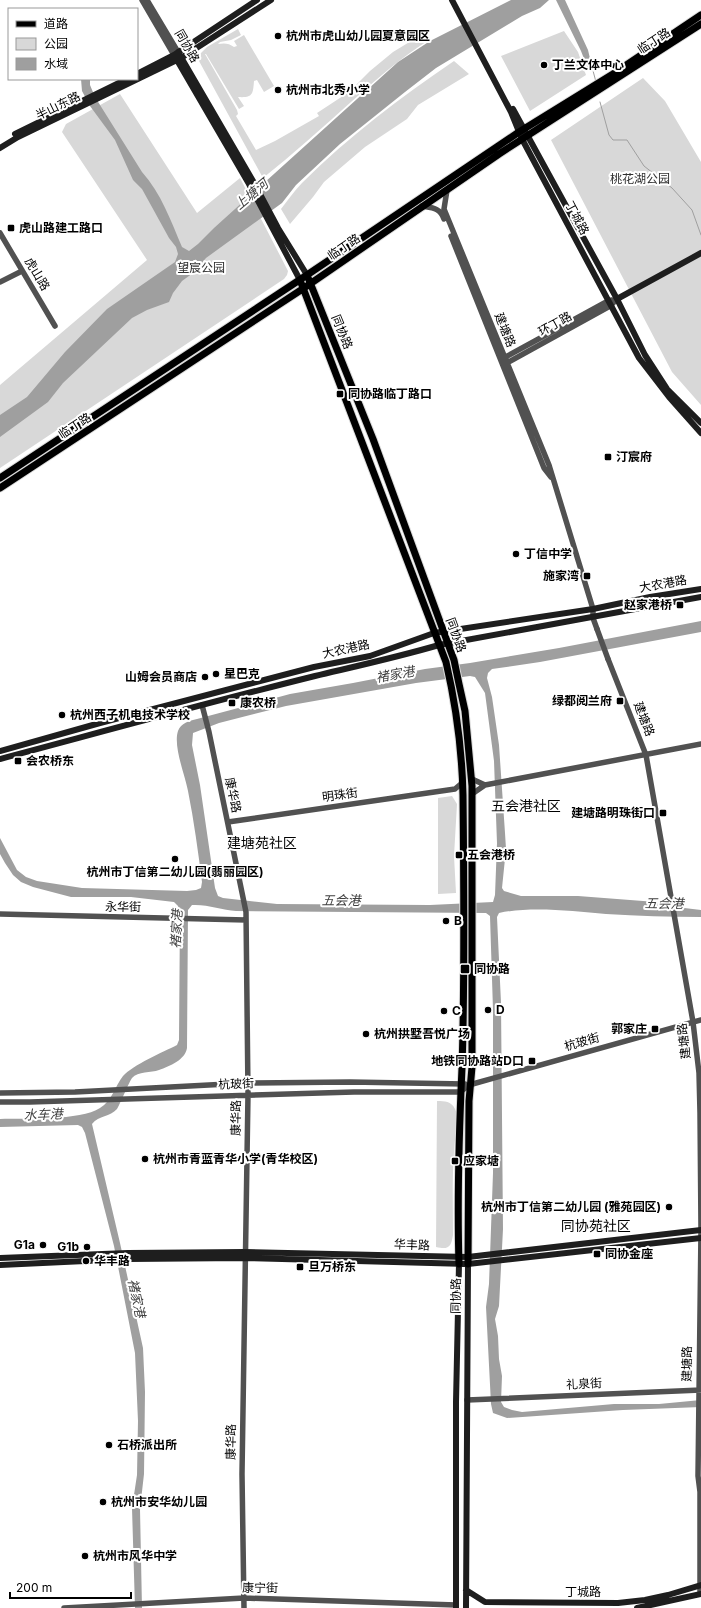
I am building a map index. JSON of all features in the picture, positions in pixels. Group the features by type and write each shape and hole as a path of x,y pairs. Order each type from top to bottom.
{"main road":[{"name":"半山东路","path":"138,74 178,56 257,0"},
{"name":"半山东路","path":"138,76 178,56 270,0"},
{"name":"丁城路","path":"454,0 522,130 609,304 639,358 673,402 701,433"},
{"name":"临丁路","path":"0,478 300,280 522,130 613,74 701,15"},
{"name":"临丁路","path":"0,488 304,288 422,206 701,24"},
{"name":"同协路","path":"178,56 276,229 304,288 438,645 446,662 451,686 462,771 463,901 456,1402 456,1607"},
{"name":"半山东路","path":"106,92 125,80"},
{"name":"半山东路","path":"0,148 18,137 130,80"},
{"name":"半山东路","path":"0,143 28,127 86,102"},
{"name":"丁城路","path":"525,138 616,299 645,355 667,389 701,423"},
{"name":"同协路","path":"276,229 307,275 373,439 454,660 465,711 472,779 472,1067 470,1085 466,1332 466,1608"},
{"name":"环丁路","path":"616,299 701,253"},
{"name":"大农港路","path":"0,751 100,723 314,667 370,656 434,633 593,609 650,597 701,589"},
{"name":"大农港路","path":"0,760 202,705 438,645 593,618 701,597"},
{"name":"华丰路","path":"0,1265 128,1256 245,1255 468,1261 701,1230"},
{"name":"华丰路","path":"507,1256 701,1238"},
{"name":"华丰路","path":"0,1258 113,1257"},
{"name":"丁城路","path":"466,1590 485,1602 618,1603 645,1600 700,1585"},
{"path":"638,1608 700,1594"}],"street":[{"name":"同协路","path":"142,0 178,56"},
{"name":"同协路","path":"147,0 178,56"},
{"name":"建塘路","path":"447,190 444,209 503,361"},
{"name":"建塘路","path":"422,206 436,209 442,213 503,361 549,465 593,609 593,618 646,755 674,922 693,1022 699,1072 701,1238 698,1476 700,1492 700,1594"},
{"name":"虎山路","path":"0,233 55,326"},
{"path":"0,282 22,271"},
{"name":"环丁路","path":"503,361 616,299"},
{"name":"康华路","path":"202,705 245,901 246,912 248,1094 242,1474 244,1608"},
{"path":"472,794 485,786 701,744"},
{"path":"472,779 485,786"},
{"path":"462,783 455,789 462,795"},
{"name":"明珠街","path":"228,822 455,789"},
{"name":"永华街","path":"0,914 246,920"},
{"name":"杭玻街","path":"0,1102 248,1094 460,1092 470,1085 505,1074 701,1020"},
{"name":"杭玻街","path":"0,1093 112,1090 247,1083 350,1082 461,1083 470,1085"},
{"name":"礼泉街","path":"467,1400 699,1390"},
{"name":"康宁街","path":"64,1608 244,1598 456,1607"}],"green space":[{"path":"238,29 241,35 218,44 222,43 234,47 237,46 234,41 244,35 274,86 264,92 257,80 254,81 252,92 249,96 238,97 244,106 239,109 205,54 237,110 238,114 236,116 256,150 319,116 317,113 349,92 370,71 393,52 426,32 429,40 388,70 263,178 199,61 200,54 207,47"},
{"name":"丁兰文体中心","path":"564,31 578,52 586,75 530,111 501,56"},
{"path":"454,61 469,74 418,105 407,119 365,147 324,182 290,224 281,209 302,183 375,118"},
{"name":"桃花湖公园","path":"643,78 665,101 701,162 701,405 672,372 551,140"},
{"name":"望宸公园","path":"120,94 197,213 240,178 288,271 287,275 284,279 0,468 0,385 147,260 62,132 66,124"},
{"path":"452,796 457,804 454,856 456,893 438,894 438,798"},
{"path":"437,1101 445,1101 452,1104 457,1118 453,1172 453,1235 450,1245 447,1248 436,1247"}],"water":[{"path":"511,0 549,0 540,8 522,16 436,68 405,92 340,144 296,185 282,203 206,258 193,273 182,281 173,293 169,302 147,310 132,318 63,383 48,402 0,437 0,415 27,397 65,352 107,309 175,262 178,254 176,247 169,238 142,189 133,180 115,140 90,106 82,91 81,80 90,80 90,85 95,97 142,172 155,189 170,217 182,247 189,251 398,62 430,41"},
{"path":"556,0 565,0 588,50 592,67 588,69 581,51"},
{"path":"701,621 701,632 540,662 492,669 488,673 487,678 492,697 499,745 505,833 506,849 502,888 504,891 521,896 578,896 656,902 676,907 701,910 701,917 665,917 538,909 499,913 497,917 501,1003 503,1229 499,1306 495,1319 502,1376 501,1402 504,1407 522,1412 614,1404 659,1404 701,1400 701,1407 623,1410 507,1418 493,1413 491,1404 486,1307 489,1284 493,1173 493,1010 490,916 486,913 236,911 203,905 192,905 188,910 186,1052 180,1059 168,1067 156,1071 141,1073 132,1078 117,1109 114,1112 98,1119 92,1124 143,1348 145,1392 144,1474 140,1509 142,1608 135,1608 132,1508 137,1475 138,1421 135,1353 114,1246 85,1133 82,1127 78,1125 0,1127 0,1119 66,1117 91,1112 100,1108 108,1101 120,1080 128,1072 148,1059 177,1045 179,1040 180,911 174,902 131,897 71,897 33,887 21,882 13,875 0,854 0,838 17,870 26,877 37,881 82,888 196,890 201,888 202,882 187,784 180,761 177,744 178,731 183,724 290,694 425,669 559,648","holes":["470,676 475,677 485,693 494,761 497,843 495,895 493,902 430,905 277,904 223,898 218,896 215,888 200,785 192,745 193,733 219,723 286,706 416,683"]}],"waterway":[{"path":"592,67 596,82"},
{"path":"600,102 609,135 613,140 627,140 644,166 672,188 692,210 701,235"}],"place":[{"name":"杭州市虎山幼儿园夏意园区","path":"278,36"},
{"name":"丁兰文体中心","path":"544,65"},
{"name":"杭州市北秀小学","path":"278,90"},
{"name":"虎山路建工路口","path":"11,228"},
{"name":"同协路临丁路口","path":"340,394"},
{"name":"汀宸府","path":"608,457"},
{"name":"丁信中学","path":"516,554"},
{"name":"施家湾","path":"587,576"},
{"name":"赵家港桥","path":"680,605"},
{"name":"星巴克","path":"216,674"},
{"name":"山姆会员商店","path":"205,677"},
{"name":"绿都阅兰府","path":"620,701"},
{"name":"康农桥","path":"232,703"},
{"name":"杭州西子机电技术学校","path":"62,715"},
{"name":"会农桥东","path":"18,761"},
{"name":"建塘路明珠街口","path":"663,813"},
{"name":"五会港桥","path":"459,855"},
{"name":"杭州市丁信第二幼儿园(翡丽园区)","path":"175,859"},
{"name":"B","path":"446,921"},
{"name":"同协路","path":"465,969"},
{"name":"D","path":"488,1010"},
{"name":"C","path":"444,1011"},
{"name":"郭家庄","path":"655,1029"},
{"name":"杭州拱墅吾悦广场","path":"366,1034"},
{"name":"地铁同协路站D口","path":"532,1061"},
{"name":"杭州市青蓝青华小学(青华校区)","path":"145,1159"},
{"name":"应家塘","path":"455,1161"},
{"name":"杭州市丁信第二幼儿园 (雅苑园区)","path":"669,1207"},
{"name":"G1a","path":"43,1245"},
{"name":"G1b","path":"87,1247"},
{"name":"同协金座","path":"597,1254"},
{"name":"华丰路","path":"86,1261"},
{"name":"旦万桥东","path":"300,1267"},
{"name":"石桥派出所","path":"109,1445"},
{"name":"杭州市安华幼儿园","path":"103,1502"},
{"name":"杭州市风华中学","path":"85,1556"}],"district":[{"name":"五会港社区","path":"526,806"},
{"name":"建塘苑社区","path":"262,843"},
{"name":"同协苑社区","path":"596,1226"}],"water label":[{"name":"上塘河","path":"251,194"},
{"name":"褚家港","path":"395,674"},
{"name":"五会港","path":"341,900"},
{"name":"五会港","path":"664,903"},
{"name":"褚家港","path":"176,929"},
{"name":"水车港","path":"43,1114"},
{"name":"褚家港","path":"137,1298"}]}
